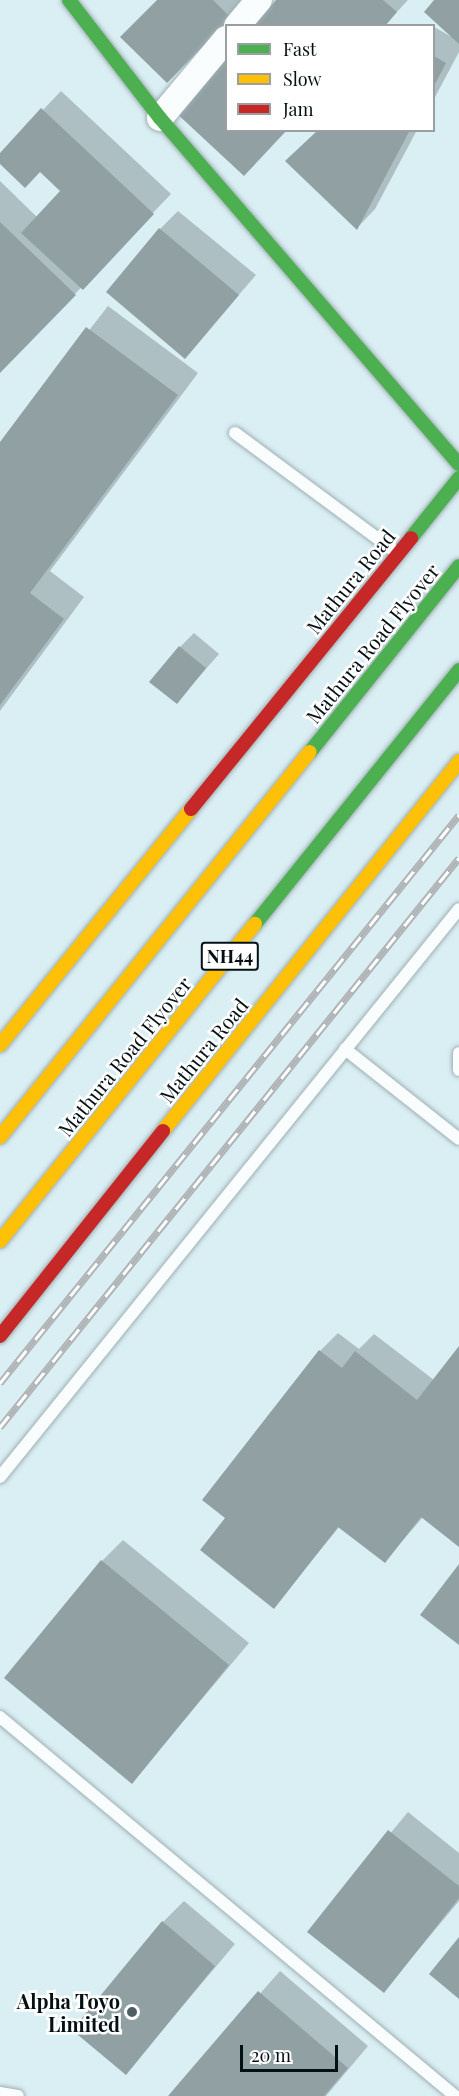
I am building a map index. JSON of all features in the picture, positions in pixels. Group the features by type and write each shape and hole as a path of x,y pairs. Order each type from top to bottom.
{"main road":[{"path":"69,0 160,118 459,464"},
{"name":"Mathura Road","path":"0,1045 459,478"},
{"name":"Mathura Road Flyover","path":"0,1137 459,566"},
{"name":"Mathura Road Flyover","path":"0,1241 459,670"},
{"name":"Mathura Road","path":"0,1336 459,761"}],"street":[{"path":"239,24 259,0"},
{"path":"160,118 225,40"}],"lane":[{"path":"235,433 398,554"},
{"path":"0,1477 459,909"},
{"path":"345,1050 459,1138"},
{"path":"459,1053 459,1070"},
{"path":"0,1717 455,2096"},
{"path":"0,2093 18,2096"}],"building":[{"path":"157,0 213,0 231,18 167,83 120,37"},
{"path":"276,0 383,0 397,12 387,24 254,24"},
{"path":"434,0 459,0 459,44 424,12"},
{"path":"225,54 225,132 285,132 244,176 173,110"},
{"path":"435,57 446,63 435,84"},
{"path":"41,108 154,214 83,290 21,233 60,191 40,172 25,188 0,164 0,153"},
{"path":"316,132 409,132 357,230 285,161"},
{"path":"0,222 76,295 0,373"},
{"path":"159,228 239,295 185,359 106,292"},
{"path":"86,327 178,395 30,593 64,619 0,705 0,442"},
{"path":"179,646 206,668 177,704 149,682"},
{"path":"459,1346 459,1547 421,1517 385,1563 338,1527 274,1609 200,1550 225,1518 202,1500 319,1350 342,1368 355,1351 417,1400"},
{"path":"101,1560 229,1665 132,1784 4,1678"},
{"path":"459,1564 459,1645 420,1615"},
{"path":"388,1830 459,1886 459,1898 384,1993 307,1932"},
{"name":"Alpha Toyo Limited","path":"162,1921 215,1966 126,2075 72,2030"},
{"path":"459,1937 459,1999 429,1974"},
{"path":"258,1991 348,2068 324,2096 168,2096"}],"railway":[{"path":"0,1383 459,815"},
{"path":"0,1427 459,858"}],"traffic: fast":[{"path":"69,0 160,118 459,464"},
{"path":"411,538 459,478"},
{"path":"310,752 459,566"},
{"path":"255,924 459,670"}],"traffic: slow":[{"path":"0,1137 310,752"},
{"path":"163,1131 459,761"},
{"path":"0,1045 191,809"},
{"path":"0,1241 255,924"}],"traffic: jam":[{"path":"191,809 411,538"},
{"path":"0,1336 163,1131"}],"place":[{"name":"Alpha Toyo Limited","path":"132,2012"}]}
